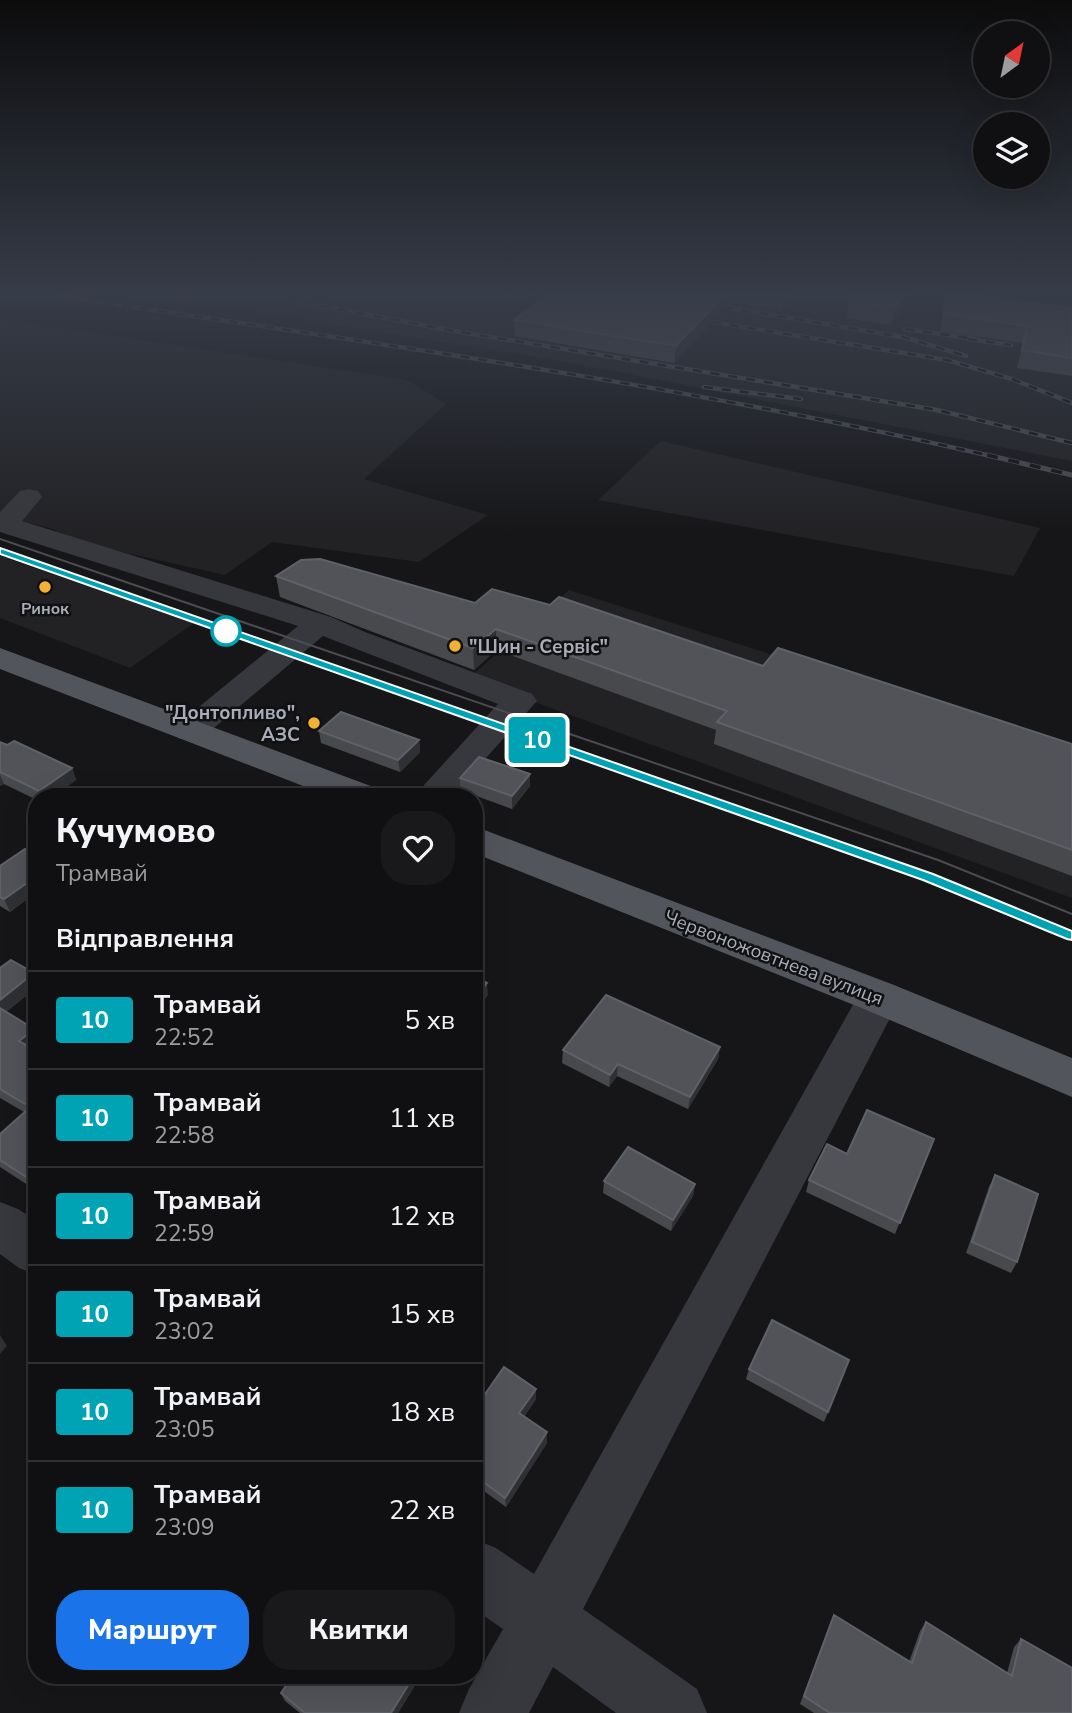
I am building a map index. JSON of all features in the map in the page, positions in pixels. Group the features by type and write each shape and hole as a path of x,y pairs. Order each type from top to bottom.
{"main road":[{"path":"0,658 342,788"},
{"name":"Червоножовтнева вулиця","path":"483,843 879,997 1072,1078"}],"street":[{"path":"29,497 4,524 320,623 354,639 520,701 439,788"},
{"path":"190,730 320,623"},
{"path":"493,1713 879,997"},
{"path":"0,1224 28,1244"},
{"path":"483,1577 673,1713"}],"shaded area":[{"path":"0,375 373,375 407,380 446,404 364,479 488,515 419,562 272,542 225,575 51,536 56,530 0,515"},
{"path":"633,375 1072,375 1072,461"},
{"path":"661,441 1040,528 1014,576 598,500"},
{"name":"Ринок","path":"0,556 194,623 130,668 0,618"},
{"path":"569,590 1072,750 1072,898 469,678"}],"building":[{"path":"320,559 475,603 492,589 550,605 559,597 763,666 778,648 1072,744 1072,850 717,722 727,711 496,629 473,648 276,576 301,560"},
{"path":"341,712 419,740 398,760 319,731"},
{"path":"14,741 72,768 43,788 33,788 0,772 0,742 7,745"},
{"path":"479,757 530,774 512,796 460,778"},
{"path":"25,849 28,851 28,882 4,899 0,897 0,866"},
{"path":"11,960 28,970 28,978 0,1000 0,968"},
{"path":"606,995 720,1047 690,1097 618,1064 610,1075 563,1050"},
{"path":"0,1008 28,1025 28,1034 19,1041 28,1046 28,1101 25,1104 0,1089"},
{"path":"28,1109 28,1178 0,1160 0,1134"},
{"path":"867,1110 934,1139 900,1223 809,1180 827,1144 847,1154"},
{"path":"628,1147 695,1184 673,1220 604,1181"},
{"path":"995,1175 1038,1194 1017,1262 972,1242"},
{"path":"772,1320 849,1360 828,1412 749,1369"},
{"path":"504,1367 536,1389 519,1413 547,1432 505,1498 483,1482 483,1397"},
{"path":"834,1615 912,1663 926,1622 1012,1676 1021,1639 1072,1668 1072,1713 830,1713 804,1696"},
{"path":"287,1684 409,1684 391,1713 305,1713 281,1693"}],"tram line":[{"path":"0,539 938,860 1072,914"},
{"name":"10","path":"0,551 928,877 1072,935"},
{"path":"0,552 928,877 1072,935"}],"railway":[{"path":"574,375 761,408 995,457"},
{"path":"723,375 937,410 1072,443"},
{"path":"998,375 1072,403"},
{"path":"704,387 801,399"},
{"path":"987,455 1072,475"}],"place":[{"name":"Ринок","path":"45,587"},
{"name":"\"Шин - Сервіс\"","path":"455,646"},
{"name":"\"Донтопливо\", АЗС","path":"314,723"}]}
